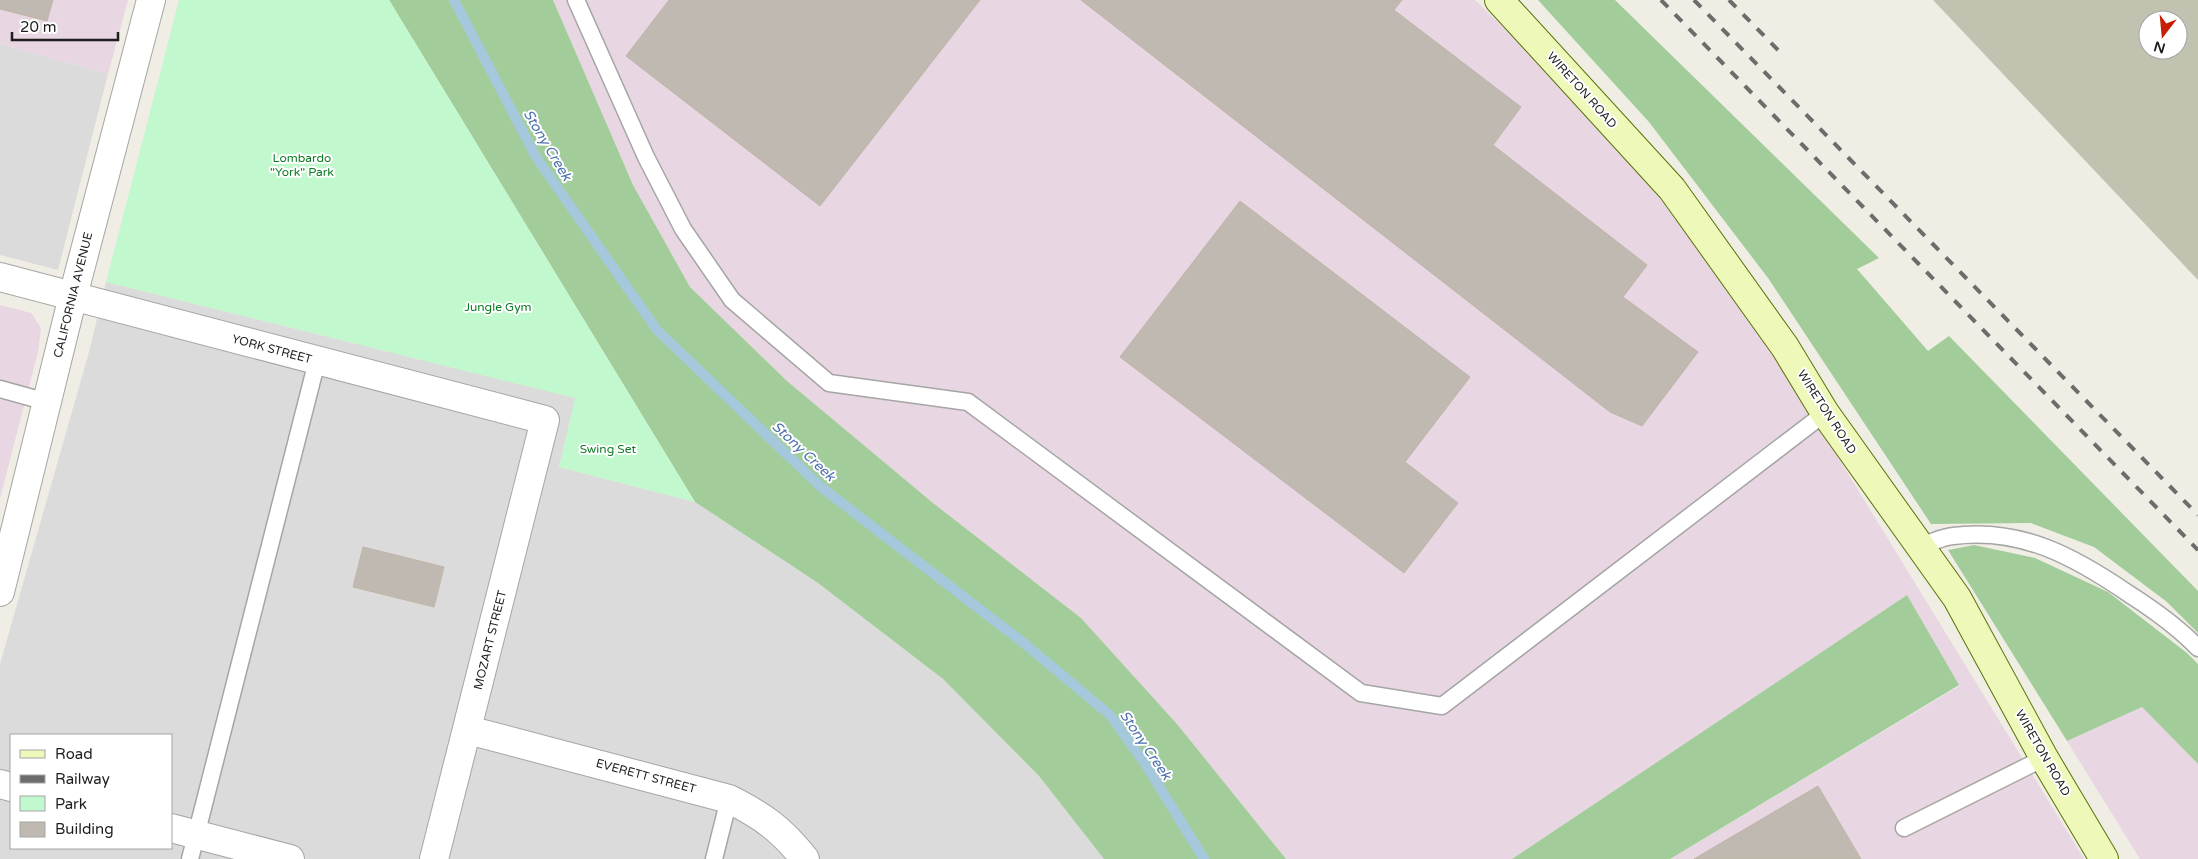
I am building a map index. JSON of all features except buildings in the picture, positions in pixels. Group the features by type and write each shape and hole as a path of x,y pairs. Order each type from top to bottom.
{"street":[{"name":"CALIFORNIA AVENUE","path":"0,592 73,296 151,0"},
{"name":"WIRETON ROAD","path":"1500,0 1672,189 1785,348 1825,413 1957,598 2044,758 2104,859"},
{"name":"YORK STREET","path":"0,277 545,420"},
{"name":"MOZART STREET","path":"434,859 545,420"},
{"name":"EVERETT STREET","path":"468,730 730,799 762,815 790,841 805,859"},
{"path":"186,841 290,859"}],"lane":[{"path":"576,0 646,157 683,229 732,300 829,383 968,402 1361,693 1442,706 1825,413"},
{"path":"186,841 317,360"},
{"path":"0,389 46,402"},
{"path":"1920,546 1951,536 1981,534 2018,538 2060,551 2113,582 2178,627 2198,648"},
{"path":"1904,828 2044,758"},
{"path":"714,859 730,799"}],"shaded area":[{"path":"0,0 128,0 108,74 0,44"},
{"path":"553,0 1475,0 1520,43 1665,204 1787,374 2084,859 1670,859 1959,686 1907,595 1512,859 1286,859 1177,724 1081,618 933,503 787,381 690,287 633,185"},
{"path":"1933,0 2198,0 2198,280"},
{"path":"0,44 108,74 58,270 0,255"},
{"path":"106,282 576,398 559,467 695,502 818,583 943,679 1039,776 1104,859 0,859 0,664 89,352"},
{"path":"0,305 31,313 41,328 38,352 0,498"},
{"path":"2142,707 2198,764 2198,859 2140,859 2067,741"}],"green space":[{"name":"Lombardo \"York\" Park","path":"179,0 389,0 695,502 559,467 575,398 106,282"},
{"path":"389,0 553,0 633,185 690,287 787,381 933,503 1081,618 1177,724 1286,859 1104,859 1039,776 943,679 818,583 695,502"},
{"path":"1538,0 1615,0 1879,258 1857,269 1928,351 1949,336 2198,591 2198,633 2167,602 2094,547 2031,523 1931,524 1768,278 1649,122"},
{"path":"1974,545 2035,558 2108,592 2187,653 2198,664 2198,764 2142,707 2067,741 1948,550"},
{"path":"1907,595 1959,685 1670,859 1512,859"}],"waterway":[{"name":"Stony Creek","path":"454,0 536,157 657,330 821,487 1025,644 1111,716 1146,765 1204,859"}],"railway":[{"path":"1661,0 2198,550"},
{"path":"1694,0 2198,515"},
{"path":"1729,0 1780,52"}],"park label":[{"name":"Jungle Gym","path":"498,307"},
{"name":"Swing Set","path":"608,449"}]}
